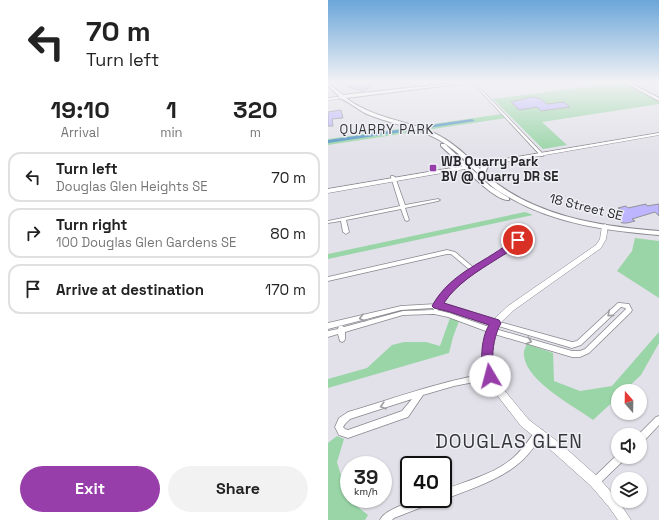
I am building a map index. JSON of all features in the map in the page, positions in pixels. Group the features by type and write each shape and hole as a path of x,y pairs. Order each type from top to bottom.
{"main road":[{"name":"18 Street SE","path":"348,106 360,113 430,138 445,147 505,192 530,205 604,228 659,233"},
{"name":"18 Street SE","path":"356,106 371,114 435,136 450,144 488,187 514,203 557,220 659,237"},
{"path":"452,167 457,162 457,157"},
{"path":"482,174 484,168 488,164"}],"street":[{"path":"496,106 541,153"},
{"path":"328,188 659,133"},
{"path":"328,191 452,167 488,164 541,153"},
{"path":"393,178 407,220"},
{"path":"328,222 438,200"},
{"path":"344,219 346,232"},
{"path":"604,228 603,239 599,246 511,308 493,327 487,361 490,376 496,387 525,424 539,434 595,482 614,502 625,520"},
{"path":"434,312 441,299 454,285 473,270 518,240"},
{"path":"328,279 447,252 453,253 473,270"},
{"path":"328,326 341,327 403,313 434,312 493,327 572,345 579,342 620,305 626,306 629,310 587,351 580,354 572,354 493,327 451,308 438,306 401,308 341,327 328,334"},
{"path":"599,323 608,329"},
{"path":"341,327 342,340"},
{"path":"572,345 572,354"},
{"path":"420,394 405,414 348,434 342,432 339,427 342,421 348,416 472,378 490,376"},
{"path":"647,432 659,420"},
{"path":"452,492 487,478 512,464 539,434"},
{"path":"595,482 614,464"},
{"path":"385,520 392,515 410,508"}],"green space":[{"path":"500,106 644,106 542,122 567,145 543,149"},
{"path":"502,114 506,118 328,145 328,139"},
{"path":"525,212 533,215 328,259 328,254"},
{"path":"635,238 659,241 659,298 617,271 632,251"},
{"path":"450,318 459,321 449,353 328,388 328,379 367,368 392,345 404,342 426,342 440,346"},
{"path":"659,332 659,343 641,375 631,384 614,384"},
{"path":"527,344 553,353 554,381 580,391 611,386 611,403 593,420 552,392 533,375 527,366 524,352"},
{"path":"337,436 344,439 337,462 340,472 340,508 359,508 368,515 365,520 328,520 328,443"}],"water":[{"path":"472,119 475,121 328,143 328,140"}],"building":[{"path":"515,106 570,107 541,111 537,107 519,110"},
{"path":"341,110 343,118 332,119 333,126 328,126 328,112"},
{"path":"646,204 647,206 659,204 659,216 655,212 632,219 635,221 627,223 622,223 615,217 624,211 618,208 626,206 628,208"}],"place":[{"name":"WB Quarry Park BV @ Quarry DR SE","path":"433,168"}],"district":[{"name":"QUARRY PARK","path":"387,129"},
{"name":"DOUGLAS GLEN","path":"509,441"}],"route":[{"path":"490,376 487,361 491,330 495,323 451,308 438,306 441,299 454,285 473,270 518,240"}]}
